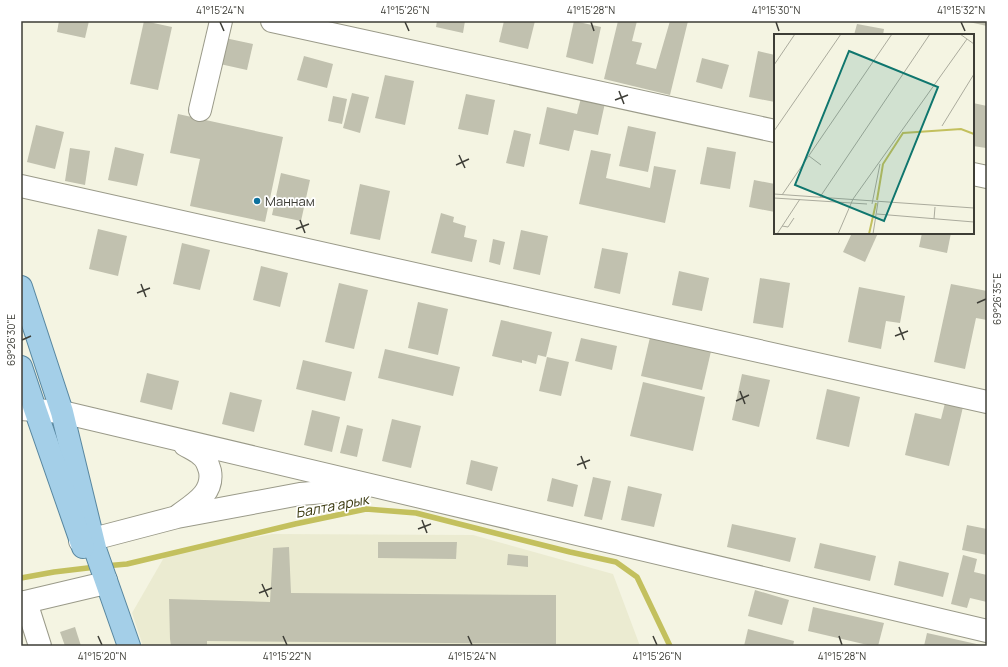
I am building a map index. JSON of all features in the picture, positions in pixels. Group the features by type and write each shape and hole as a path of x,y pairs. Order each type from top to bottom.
{"main road":[{"path":"21,287 62,412 80,481 88,546"},
{"path":"21,367 28,409 88,546 129,646"},
{"path":"102,583 117,646"}],"street":[{"path":"200,110 221,21"},
{"path":"272,21 774,131"},
{"path":"974,174 987,177"},
{"path":"21,186 987,402"},
{"path":"28,409 62,412 987,631"},
{"path":"177,440 201,455 208,463 210,476 208,488 201,499 177,517"},
{"path":"88,546 177,517 300,494 380,487"},
{"path":"40,646 23,602 102,583"}],"shaded area":[{"path":"272,534 473,535 613,574 640,646 143,646 132,613 166,554"}],"building":[{"path":"59,21 89,21 85,38 57,32"},
{"path":"144,21 172,27 158,90 130,84"},
{"path":"437,21 465,21 463,33 436,27"},
{"path":"504,21 535,21 528,49 499,42"},
{"path":"574,21 601,27 593,64 566,57"},
{"path":"618,21 637,21 632,41 642,43 636,64 656,69 670,21 688,21 670,95 604,79"},
{"path":"987,21 987,26 969,22"},
{"path":"857,24 884,29 883,34 854,34"},
{"path":"225,38 253,44 247,70 220,64"},
{"path":"758,51 774,55 774,102 749,97"},
{"path":"304,56 333,64 327,88 297,80"},
{"path":"702,58 729,65 722,89 696,82"},
{"path":"385,75 414,81 405,125 375,118"},
{"path":"352,93 369,97 360,133 343,128"},
{"path":"466,94 495,100 488,135 458,129"},
{"path":"333,96 347,99 342,124 328,121"},
{"path":"581,98 605,103 598,135 574,130 569,151 539,144 547,107 577,114"},
{"path":"974,103 987,106 986,148 974,146"},
{"path":"178,114 283,137 265,222 190,206 200,159 170,153"},
{"path":"36,125 64,132 55,169 27,162"},
{"path":"628,126 656,132 648,172 619,166"},
{"path":"514,130 531,134 524,167 506,163"},
{"path":"115,147 144,154 137,186 108,180"},
{"path":"707,147 736,152 730,189 700,184"},
{"path":"70,148 90,151 85,185 65,181"},
{"path":"591,150 611,154 606,178 650,188 654,166 676,170 665,223 579,204"},
{"path":"281,173 310,180 301,221 272,215"},
{"path":"754,180 774,184 774,212 749,207"},
{"path":"360,184 390,191 380,240 350,234"},
{"path":"441,213 454,217 453,222 466,226 464,237 477,240 472,262 431,253"},
{"path":"98,229 127,236 118,276 89,269"},
{"path":"521,230 548,236 540,275 513,269"},
{"path":"852,234 878,234 865,262 843,252"},
{"path":"922,234 951,234 947,253 919,247"},
{"path":"493,239 505,242 500,265 489,262"},
{"path":"182,243 210,250 200,290 173,284"},
{"path":"602,248 628,253 620,294 594,288"},
{"path":"261,266 288,273 280,307 253,300"},
{"path":"679,271 709,278 702,311 672,305"},
{"path":"760,278 790,283 783,328 753,323"},
{"path":"339,283 368,290 354,349 325,342"},
{"path":"951,284 987,291 987,320 976,318 965,369 934,362"},
{"path":"859,287 905,296 900,323 886,321 881,349 848,342"},
{"path":"418,302 448,309 438,355 408,348"},
{"path":"501,320 552,332 546,357 538,355 536,364 522,360 522,363 492,356"},
{"path":"651,333 712,347 702,390 641,376"},
{"path":"581,338 617,346 612,370 575,361"},
{"path":"385,349 460,367 453,396 378,378"},
{"path":"547,357 569,362 561,396 539,391"},
{"path":"303,360 352,372 345,401 296,389"},
{"path":"147,373 179,381 172,410 140,402"},
{"path":"742,374 770,380 759,427 732,420"},
{"path":"643,382 705,397 693,451 630,436"},
{"path":"827,389 860,397 849,447 816,439"},
{"path":"230,392 262,400 254,432 222,424"},
{"path":"945,403 963,407 949,466 905,455 915,413 941,419"},
{"path":"312,410 340,417 332,452 304,445"},
{"path":"392,419 421,426 411,468 382,461"},
{"path":"347,425 363,429 357,457 340,453"},
{"path":"471,460 498,467 492,491 466,484"},
{"path":"593,477 611,481 602,520 584,516"},
{"path":"552,478 578,485 573,507 547,501"},
{"path":"628,486 662,494 654,527 621,520"},
{"path":"732,524 796,538 790,562 727,547"},
{"path":"967,525 987,529 987,555 962,550"},
{"path":"378,542 457,542 456,559 378,558"},
{"path":"820,543 876,556 870,581 814,568"},
{"path":"289,547 291,593 556,595 556,644 207,641 207,646 171,646 169,599 270,602 273,548"},
{"path":"508,554 528,556 528,567 507,565"},
{"path":"963,555 977,559 974,572 987,575 987,602 970,598 967,608 951,604"},
{"path":"899,561 949,573 943,597 894,585"},
{"path":"755,590 789,600 782,625 748,616"},
{"path":"813,607 884,623 878,646 872,646 808,631"},
{"path":"75,627 81,646 65,646 60,632"},
{"path":"748,629 794,641 793,646 744,646"},
{"path":"927,633 981,645 981,646 924,646"}],"waterway":[{"name":"Балта арык","path":"105,566 127,564 295,524 366,509 416,513 570,552 616,562 637,577 670,646"},
{"name":"Балта арык","path":"21,578 96,567"}],"place":[{"name":"Маннам","path":"257,201"}]}
